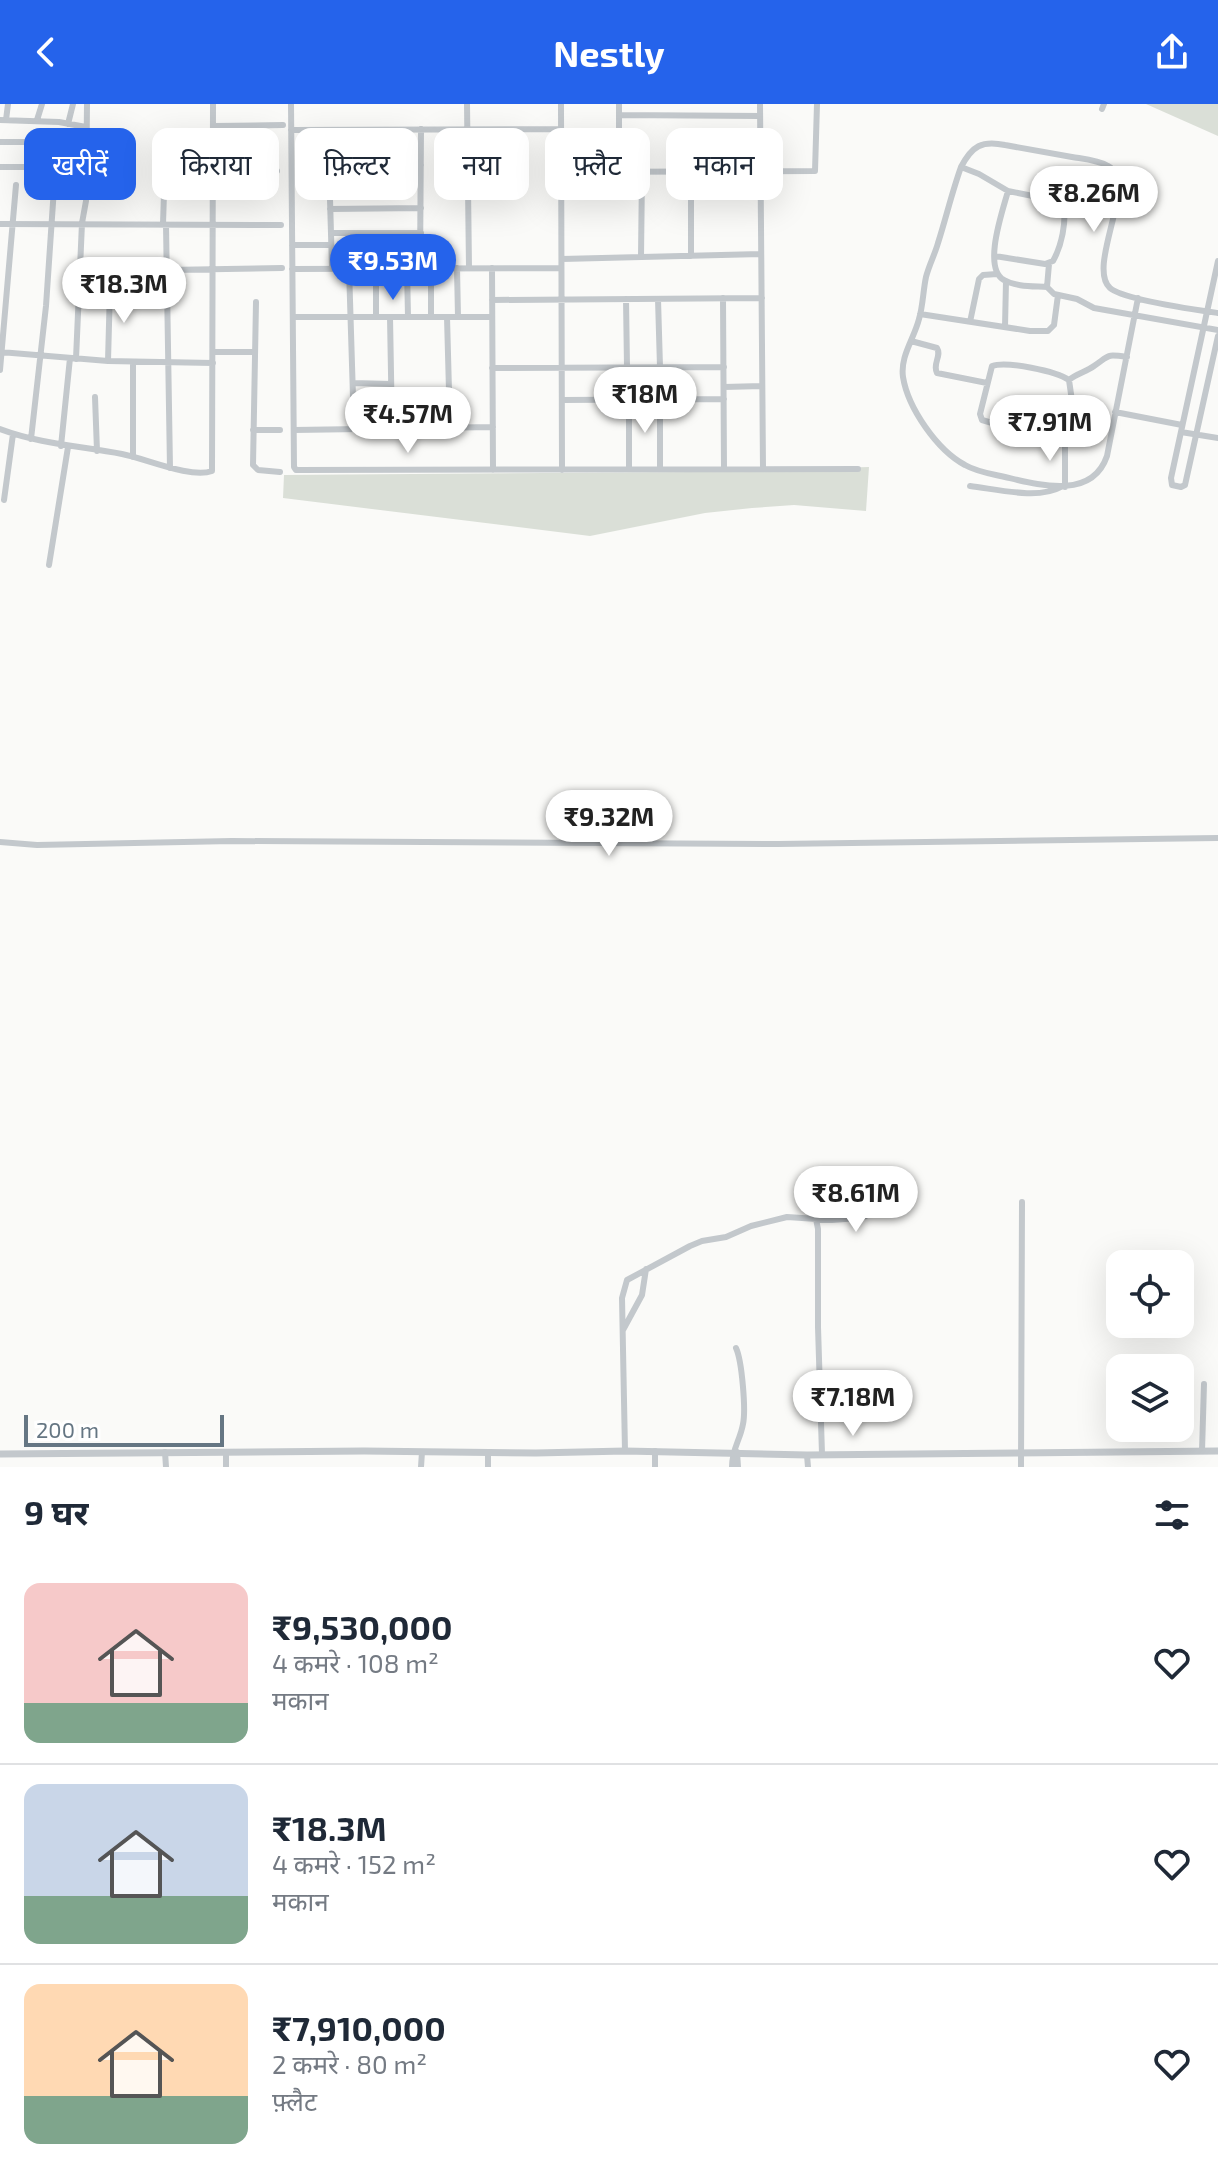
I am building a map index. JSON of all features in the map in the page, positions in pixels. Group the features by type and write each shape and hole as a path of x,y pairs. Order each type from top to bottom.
{"street":[{"path":"8,104 3,120 37,120 86,127 87,104"},
{"path":"37,120 42,104"},
{"path":"68,124 73,104"},
{"path":"213,104 213,126 283,125"},
{"path":"291,104 294,467 299,471 858,469"},
{"path":"467,104 468,128"},
{"path":"561,104 561,128"},
{"path":"619,104 619,128"},
{"path":"760,104 760,128"},
{"path":"783,171 816,170 817,104"},
{"path":"619,115 760,116"},
{"path":"418,129 434,129"},
{"path":"420,268 421,129"},
{"path":"0,142 24,142"},
{"path":"1063,487 1013,479 966,466 949,453 924,425 908,396 903,368 920,314 926,278 961,167 977,147 994,143 1106,164 1119,178 1107,246 1104,278 1107,285 1115,291 1138,298 1218,313"},
{"path":"0,167 24,167"},
{"path":"961,167 1008,191 1064,205 1060,242 1056,258 1049,264 1047,287"},
{"path":"0,370 16,185"},
{"path":"997,274 996,233 1008,191"},
{"path":"31,439 54,200"},
{"path":"49,565 65,446 86,200"},
{"path":"164,200 170,468"},
{"path":"0,429 31,439 133,457 170,468 206,473 212,471 213,200"},
{"path":"330,200 332,268"},
{"path":"469,200 469,268"},
{"path":"561,200 562,470"},
{"path":"641,257 642,200"},
{"path":"691,200 691,256"},
{"path":"761,200 763,469"},
{"path":"330,209 421,208"},
{"path":"0,224 281,225"},
{"path":"331,233 421,233"},
{"path":"292,245 331,245"},
{"path":"562,259 761,254"},
{"path":"995,256 1049,264"},
{"path":"970,322 979,279 983,275 997,274 1006,281 1047,287 1058,295 1077,299 1094,308 1204,327 1218,333 1185,485 1181,487 1170,482 1204,327 1206,311 1218,261"},
{"path":"167,270 282,268"},
{"path":"349,268 354,429"},
{"path":"376,268 376,317"},
{"path":"407,268 408,317"},
{"path":"431,268 431,317"},
{"path":"457,268 458,317"},
{"path":"492,268 493,470"},
{"path":"292,269 561,268"},
{"path":"1005,327 1006,281"},
{"path":"108,361 110,288"},
{"path":"920,314 1030,331 1051,330 1058,295"},
{"path":"723,298 724,469"},
{"path":"492,300 762,298"},
{"path":"970,486 1048,493 1085,481 1101,467 1107,456 1138,298"},
{"path":"626,299 627,367"},
{"path":"658,299 660,367"},
{"path":"256,302 253,467 280,472"},
{"path":"293,317 492,317"},
{"path":"390,317 392,429"},
{"path":"447,317 450,428"},
{"path":"911,341 937,348 939,354 935,370 940,375 987,383"},
{"path":"1,352 108,361 213,363"},
{"path":"213,352 255,352"},
{"path":"1069,380 1079,372 1094,367 1104,357 1127,357"},
{"path":"133,362 133,457"},
{"path":"1063,487 1065,439 1072,401 1069,380 1063,376 1000,364 992,366 980,414 982,420 1023,432 1065,439"},
{"path":"492,368 724,367"},
{"path":"353,383 391,384"},
{"path":"724,387 762,386"},
{"path":"95,397 97,451"},
{"path":"629,399 629,469"},
{"path":"660,399 660,469"},
{"path":"562,400 724,399"},
{"path":"1115,412 1218,438"},
{"path":"294,430 493,427"},
{"path":"253,430 280,430"},
{"path":"4,500 13,434"},
{"path":"0,842 37,845 232,841 778,844 1218,838"},
{"path":"625,1451 622,1298 624,1286 632,1276 690,1246 726,1237 751,1226 787,1217 846,1220 862,1217 890,1202"},
{"path":"1021,1467 1022,1202"},
{"path":"816,1219 822,1454"},
{"path":"623,1330 642,1295 646,1269"},
{"path":"735,1467 735,1452 743,1423 741,1364 736,1348"},
{"path":"1202,1451 1204,1384"},
{"path":"655,1451 655,1467"},
{"path":"0,1454 655,1451 807,1455 1218,1451"},
{"path":"165,1452 166,1467"},
{"path":"226,1452 226,1467"},
{"path":"421,1467 422,1452"},
{"path":"488,1453 488,1467"},
{"path":"807,1455 808,1467"}],"shaded area":[{"path":"1146,104 1218,104 1218,136"},
{"path":"869,467 866,511 794,505 752,508 705,513 590,536 283,498 284,475 689,472"}]}
